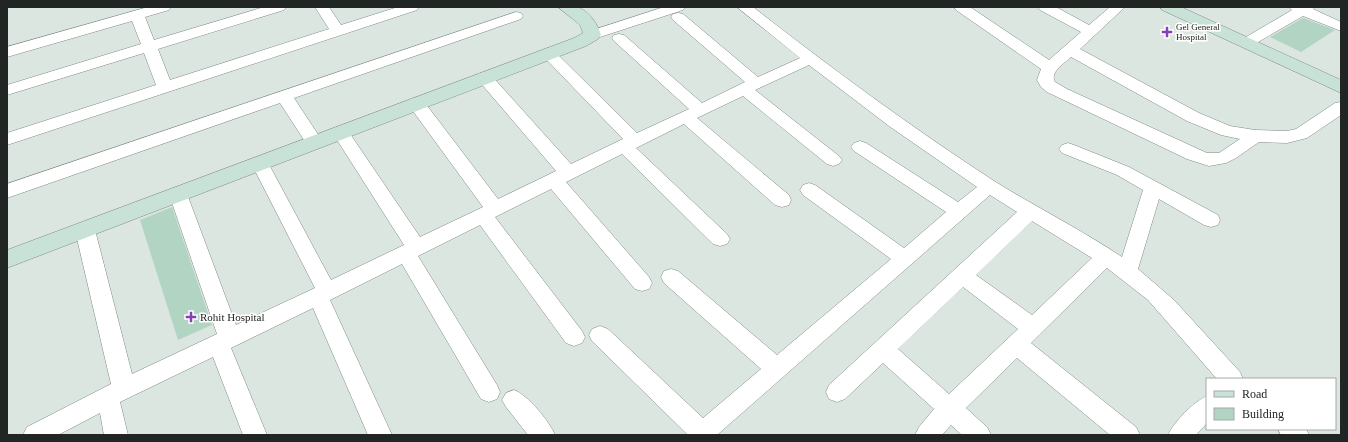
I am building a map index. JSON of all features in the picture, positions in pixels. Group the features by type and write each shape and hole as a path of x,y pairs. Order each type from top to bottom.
{"street":[{"path":"7,52 164,7"},
{"path":"7,90 279,7"},
{"path":"322,7 338,31"},
{"path":"7,139 412,7"},
{"path":"566,7 587,23 592,29 592,35"},
{"path":"744,7 810,59 902,126 989,186 1105,258 1145,285 1166,306 1214,362 1231,378"},
{"path":"961,7 1050,68"},
{"path":"1045,7 1090,32"},
{"path":"1118,7 1050,68 1044,76 1044,81 1054,89 1193,155 1214,160 1222,158 1256,136"},
{"path":"1168,7 1246,43 1338,82"},
{"path":"1246,43 1302,8 1341,27"},
{"path":"7,259 484,77 580,42 592,35 678,12 751,86 833,160"},
{"path":"137,14 165,88"},
{"path":"7,191 516,16"},
{"path":"619,38 693,114 782,200"},
{"path":"1070,50 1205,123 1227,131 1256,136 1287,137 1301,134 1341,108"},
{"path":"548,53 720,239"},
{"path":"35,435 116,393 323,294 561,176 810,59"},
{"path":"484,77 642,282"},
{"path":"284,96 314,142"},
{"path":"416,103 574,337"},
{"path":"340,132 411,250 489,392"},
{"path":"860,147 959,212"},
{"path":"1068,149 1117,169 1153,187 1211,220"},
{"path":"260,163 323,294 380,435"},
{"path":"600,335 701,434 989,186"},
{"path":"1127,272 1153,187"},
{"path":"809,190 905,259"},
{"path":"178,194 255,435"},
{"path":"837,392 1031,212"},
{"path":"85,230 116,393 116,435"},
{"path":"927,435 949,409 1105,258"},
{"path":"962,276 1033,328"},
{"path":"671,277 777,369"},
{"path":"1016,344 1128,435"},
{"path":"883,349 979,435"},
{"path":"514,400 543,435"},
{"path":"1180,435 1206,408"}],"building":[{"path":"1303,18 1335,30 1301,52 1270,37"},
{"path":"172,207 212,325 178,340 140,220"}],"place":[{"name":"Gel General Hospital","path":"1167,32"},
{"name":"Rohit Hospital","path":"191,317"}]}
